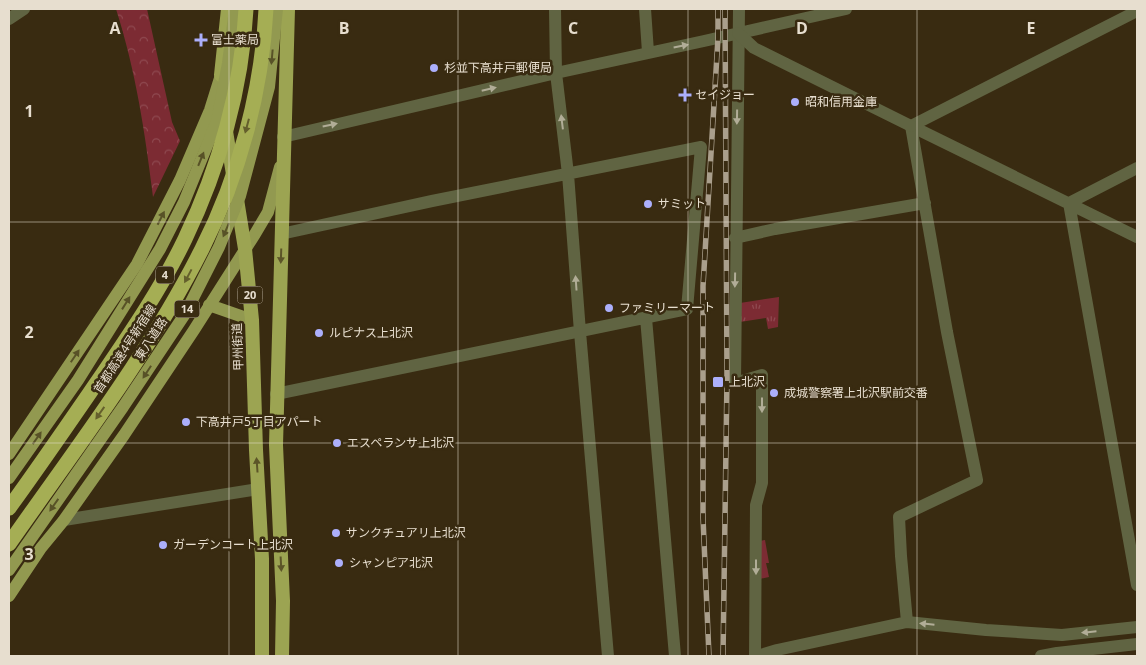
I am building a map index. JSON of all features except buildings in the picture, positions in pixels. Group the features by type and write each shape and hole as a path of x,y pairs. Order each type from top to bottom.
{"highway":[{"name":"甲州街道","path":"228,9 220,78 224,124 244,249 252,320 262,559 262,656"},
{"name":"首都高速4号新宿線","path":"9,508 158,290 185,239 205,194 222,144 240,63 246,9"},
{"name":"首都高速4号新宿線","path":"9,544 138,360 175,300 203,248 223,203 241,150 253,106 266,9"},
{"name":"20","path":"282,656 283,601 276,445 276,394 288,9"}],"main road":[{"path":"9,478 78,380 160,250 184,202 217,121 228,63 235,9"},
{"name":"東八道路","path":"9,570 123,407 185,314 219,247 240,196 269,88 277,9"},
{"path":"9,454 137,264 180,180 210,110 220,78"},
{"name":"14","path":"9,596 41,548 64,520 183,346 255,234 268,212 282,155"},
{"path":"209,305 252,320"},
{"path":"9,525 41,548"}],"street":[{"path":"9,20 24,9"},
{"path":"554,9 556,72 568,174 608,656"},
{"path":"644,9 648,52"},
{"path":"738,9 735,383 762,375 762,483 756,505 756,656 908,622 1062,635 1137,627"},
{"path":"283,137 556,72 846,9"},
{"path":"911,126 1137,11"},
{"path":"738,33 754,48 1137,237"},
{"path":"908,622 899,517 977,480 947,332 911,126"},
{"path":"276,394 687,309 701,147 432,201 281,234"},
{"path":"1068,203 1137,168"},
{"path":"736,238 775,229 925,203"},
{"path":"1068,203 1137,576"},
{"path":"646,318 675,656"},
{"path":"64,520 258,488"},
{"path":"1041,656 1137,644"}],"green space":[{"path":"116,9 147,9 172,122 180,141 153,197 139,102"},
{"path":"779,297 778,327 768,329 766,318 740,322 740,303"},
{"path":"765,540 769,563 766,563 769,577 759,579 759,541"}],"railway":[{"path":"709,656 703,518 703,286 718,38 718,9"},
{"path":"723,656 727,378 725,9"}],"place":[{"name":"富士薬局","path":"201,40"},
{"name":"杉並下高井戸郵便局","path":"434,68"},
{"name":"セイジョー","path":"685,95"},
{"name":"昭和信用金庫","path":"795,102"},
{"name":"サミット","path":"648,204"},
{"name":"ファミリーマート","path":"609,308"},
{"name":"ルピナス上北沢","path":"319,333"},
{"name":"上北沢","path":"718,382"},
{"name":"成城警察署上北沢駅前交番","path":"774,393"},
{"name":"下高井戸5丁目アパート","path":"186,422"},
{"name":"エスペランサ上北沢","path":"337,443"},
{"name":"サンクチュアリ上北沢","path":"336,533"},
{"name":"ガーデンコート上北沢","path":"163,545"},
{"name":"シャンピア北沢","path":"339,563"}]}
